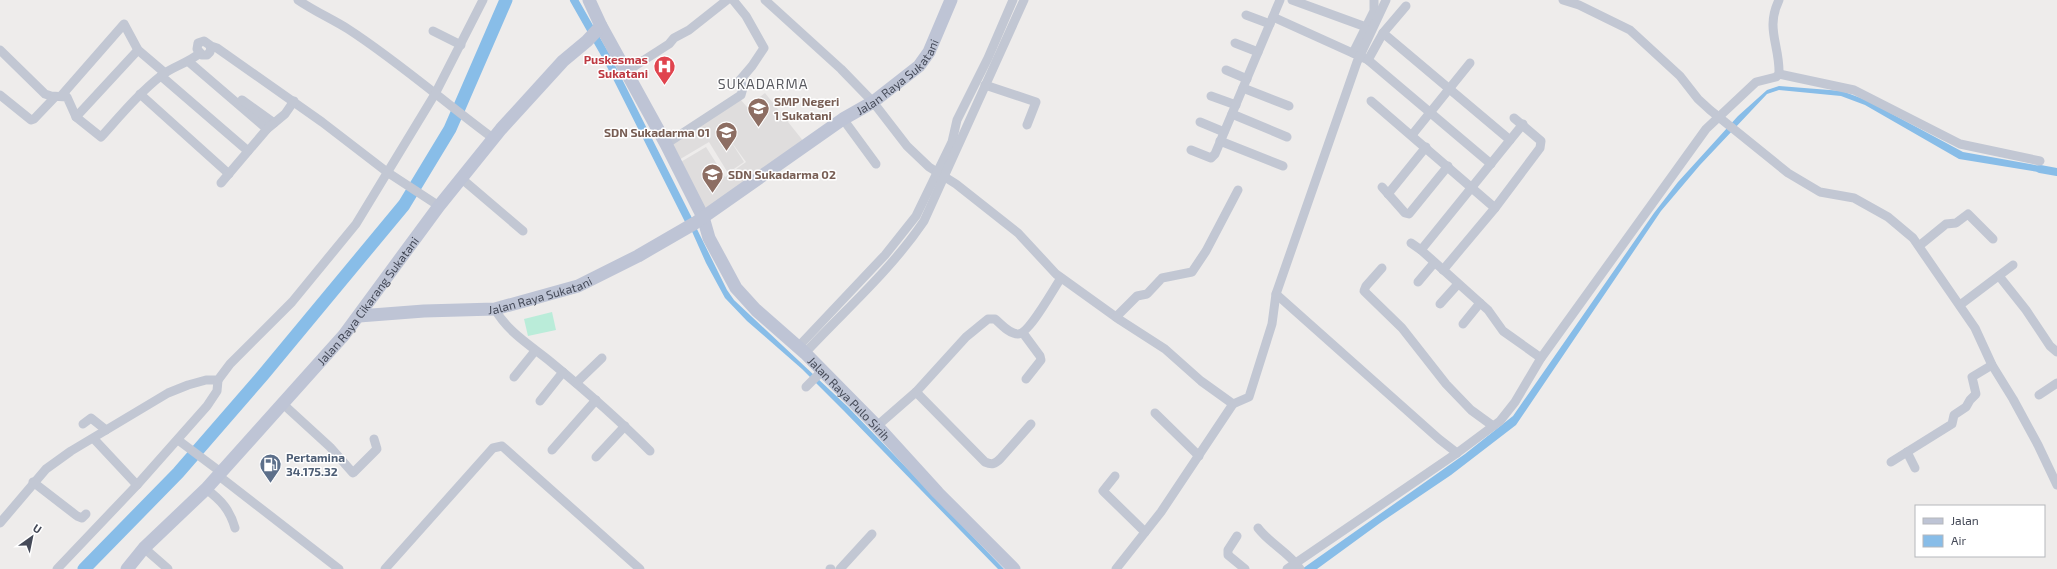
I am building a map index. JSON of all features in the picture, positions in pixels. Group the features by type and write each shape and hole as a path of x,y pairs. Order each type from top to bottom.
{"street":[{"path":"298,0 348,29 494,139"},
{"path":"57,569 178,440 215,395 218,380 230,364 292,302 338,248 356,224 435,94 461,46 483,0"},
{"path":"589,0 596,32 626,71 666,144 694,223"},
{"path":"626,71 669,44 674,38 689,30 727,0"},
{"path":"666,144 741,95 743,88 740,80 764,48 746,16 733,0"},
{"path":"765,0 841,69 873,102 907,146 944,177 1018,233 1061,278 1116,318 1165,349 1201,381 1233,404"},
{"name":"Jalan Raya Sukatani","path":"359,316 424,311 495,309 578,286 638,256 694,223 843,119 873,102 925,60 936,38 950,0"},
{"path":"801,350 869,288 904,250 924,221 985,85 1012,0"},
{"path":"801,350 846,296 862,281 905,232 944,177 958,120 1001,38 1024,0"},
{"path":"1191,150 1212,158 1280,0"},
{"path":"1292,0 1366,27"},
{"path":"1116,569 1162,512 1233,404 1249,397 1272,324 1276,294 1356,55 1366,27 1374,11 1374,0"},
{"path":"1356,55 1386,0"},
{"path":"1562,0 1579,5 1630,30 1680,76 1698,99 1788,173 1820,192 1854,198 1888,217 1905,229 1919,246 1975,328 1992,365 2020,412 2057,485"},
{"path":"1779,0 1773,13 1772,26 1779,74"},
{"path":"1368,60 1383,33 1406,6"},
{"path":"1246,15 1271,21 1368,60 1491,164"},
{"path":"0,95 31,120 34,120 124,24 138,50 248,151"},
{"path":"434,31 461,46"},
{"name":"Jalan Raya Cikarang Sukatani","path":"127,569 144,548 206,489 283,404 359,316 435,204 462,179 494,139 562,61 596,32"},
{"path":"1383,33 1510,140"},
{"path":"1235,43 1258,52"},
{"path":"0,50 45,94 67,97 76,117 101,137 140,94 163,74 189,62 200,53 204,55 208,54 211,46 218,48 294,102 387,172 435,204"},
{"path":"76,117 138,50"},
{"path":"189,62 267,129"},
{"path":"1412,135 1470,63"},
{"path":"1226,70 1247,79"},
{"path":"1287,569 1298,566 1500,421 1515,402 1541,358 1706,129 1721,118 1756,82 1776,77 1779,74 1854,90 1960,144 2040,161"},
{"path":"985,85 1036,102 1027,125"},
{"path":"1243,88 1289,106"},
{"path":"140,94 229,174"},
{"path":"1211,96 1236,105"},
{"path":"236,102 239,99 274,123"},
{"path":"1371,101 1495,208"},
{"path":"222,183 267,129 285,114 294,102"},
{"path":"1232,114 1287,137"},
{"path":"1442,270 1495,208 1540,148 1541,141 1523,124 1514,118"},
{"path":"843,119 876,164"},
{"path":"1200,122 1224,132"},
{"path":"1421,250 1473,188 1523,124"},
{"path":"1220,141 1283,166"},
{"path":"1426,147 1385,191 1405,213 1409,214 1448,166"},
{"path":"462,179 523,231"},
{"path":"1116,318 1137,296 1147,294 1162,278 1192,272 1206,251 1238,190"},
{"path":"1919,246 1946,224 1956,223 1968,214 1993,239"},
{"name":"Jalan Raya Pulo Sirih","path":"694,223 709,238 736,288 756,310 801,350 815,378 877,426 933,488 1014,569"},
{"path":"905,232 913,237"},
{"path":"1411,243 1421,250 1480,303 1494,318 1503,331 1541,358"},
{"path":"1418,282 1434,263"},
{"path":"1960,305 2013,265"},
{"path":"1382,268 1364,289 1364,291 1402,328 1446,384 1471,410 1493,426"},
{"path":"1999,276 2026,310 2047,343 2057,352"},
{"path":"877,426 916,392 966,338 988,319 995,319 1009,331 1017,334 1023,333 1030,325 1061,278"},
{"path":"862,281 869,288"},
{"path":"1440,304 1458,284"},
{"path":"1276,294 1457,453"},
{"path":"846,296 857,299"},
{"path":"1464,324 1480,303"},
{"path":"495,309 500,319 535,351 596,400 650,451"},
{"path":"1023,333 1040,356 1040,360 1026,379"},
{"path":"514,378 535,351"},
{"path":"576,383 602,358"},
{"path":"1891,462 1952,424 1954,415 1966,407 1976,394 1972,377 1992,365"},
{"path":"540,401 563,372"},
{"path":"0,524 33,482 46,469 83,443 94,438 168,393 206,380 218,380"},
{"path":"2039,395 2057,383"},
{"path":"916,392 986,462 991,464 994,464 1000,459 1031,424"},
{"path":"552,450 596,400"},
{"path":"283,404 330,447 353,473 377,448 374,439"},
{"path":"1155,413 1199,456"},
{"path":"83,424 91,418 106,430"},
{"path":"596,457 625,426"},
{"path":"94,438 137,485"},
{"path":"178,440 339,569"},
{"path":"385,569 493,448 497,446 502,446 640,569"},
{"path":"1907,452 1915,468"},
{"path":"1115,476 1105,486 1104,492 1145,532"},
{"path":"33,482 77,516 82,518 86,514"},
{"path":"206,489 219,498 226,506 235,528"},
{"path":"1258,528 1266,538 1298,566"},
{"path":"840,569 872,534"},
{"path":"1237,536 1228,550 1228,555 1245,569"},
{"path":"144,548 168,569"}],"shaded area":[{"path":"765,93 804,142 704,210 679,163 706,147 725,177 746,162 730,140 744,162 728,173 709,142 677,161 669,144 740,99 747,107"}],"green space":[{"path":"552,312 556,330 528,336 524,319"}],"water":[{"path":"1779,86 1842,91 1866,100 1963,152 2052,168 2051,174 1959,159 1865,105 1841,96 1779,90 1767,94 1700,165 1661,211 1516,425 1451,475 1380,523 1317,569 1302,569 1465,454 1513,416 1654,213 1678,182 1738,116 1767,90"},
{"path":"690,215 727,290 734,300 848,407 1004,569 998,569 802,369 747,321 725,298 706,263 686,218"}],"waterway":[{"path":"84,569 178,473 263,375 404,205 450,129 506,0"},
{"path":"574,0 607,58 692,227"},
{"path":"2040,169 2057,172"}],"place":[{"name":"Puskesmas Sukatani","path":"664,86"},
{"name":"SMP Negeri 1 Sukatani","path":"758,128"},
{"name":"SDN Sukadarma 01","path":"726,152"},
{"name":"SDN Sukadarma 02","path":"712,194"},
{"name":"Pertamina 34.175.32","path":"270,484"}],"district":[{"name":"SUKADARMA","path":"763,83"}]}
